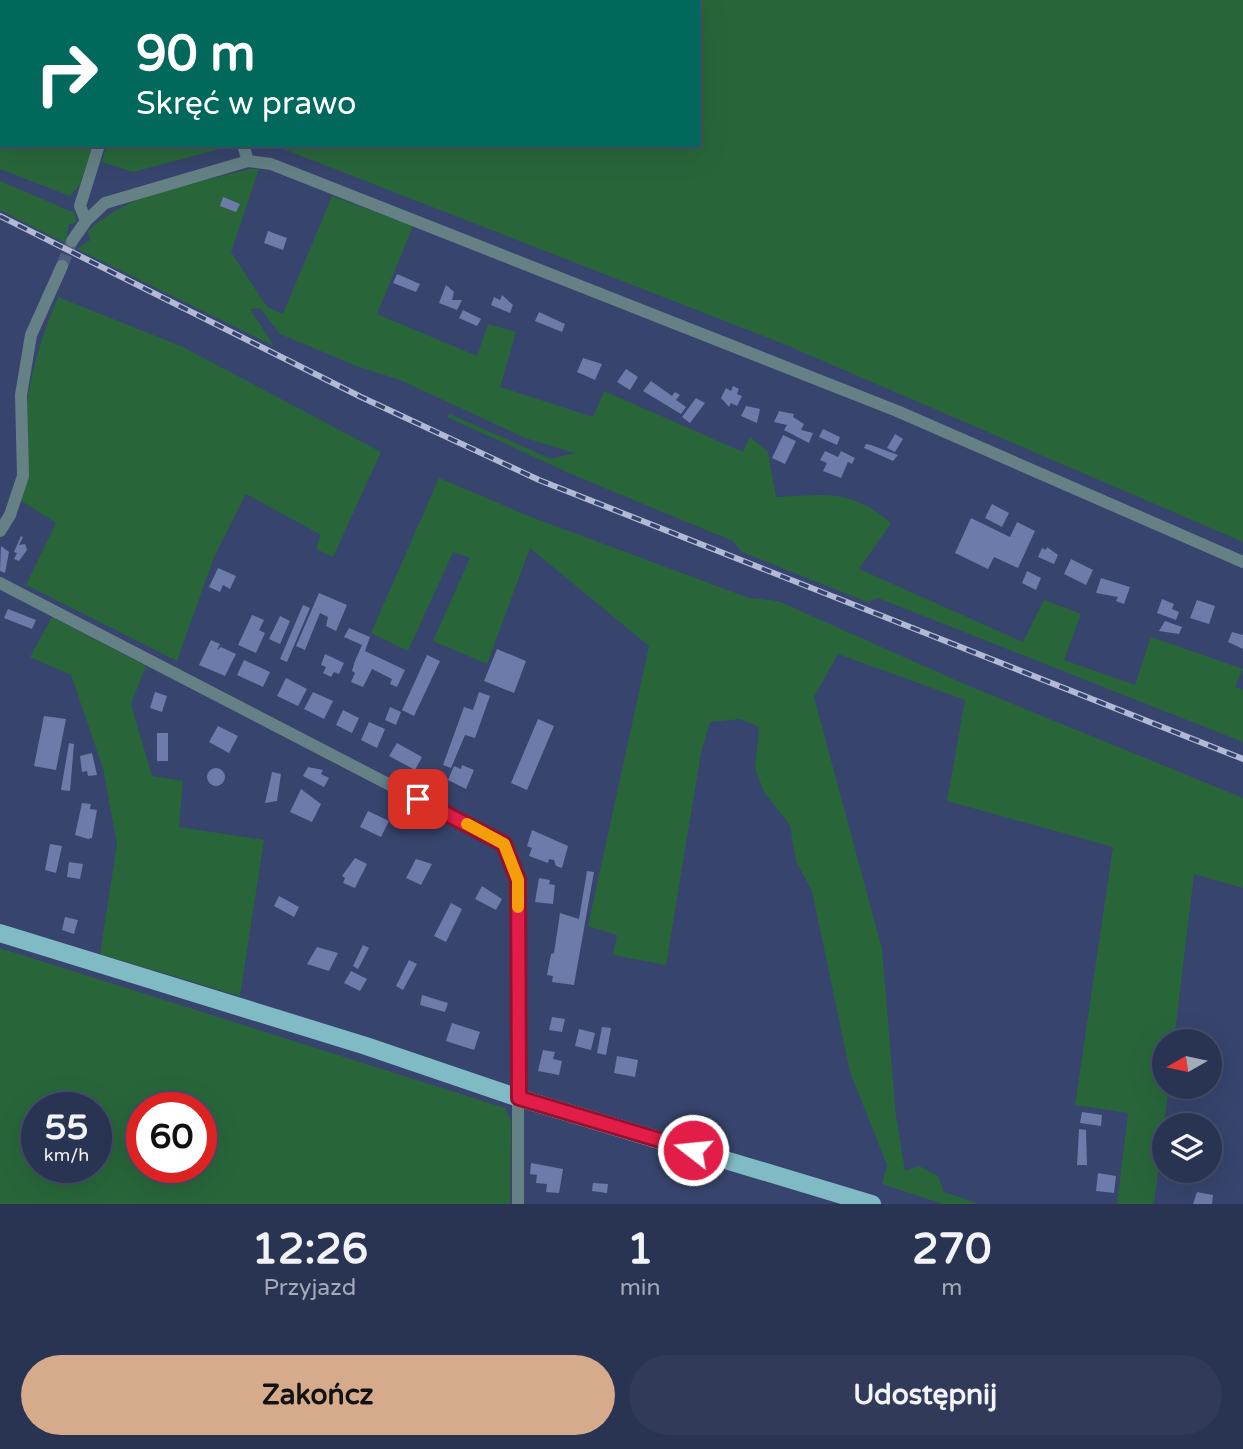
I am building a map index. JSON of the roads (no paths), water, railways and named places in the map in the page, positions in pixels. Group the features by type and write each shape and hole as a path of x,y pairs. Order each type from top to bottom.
{"main road":[{"path":"0,933 366,1046 519,1098 872,1204"}],"street":[{"path":"86,221 80,206 98,147"},
{"path":"244,147 248,161"},
{"path":"72,241 86,221 105,203 248,161 260,160 884,406 1243,562"},
{"path":"0,531 10,515 23,476 21,395 32,335 62,266"},
{"path":"0,583 504,844 518,880 519,1204"}],"tunnel":[{"path":"62,266 72,241"}],"railway":[{"path":"0,216 361,397 539,480 1243,759"}]}
